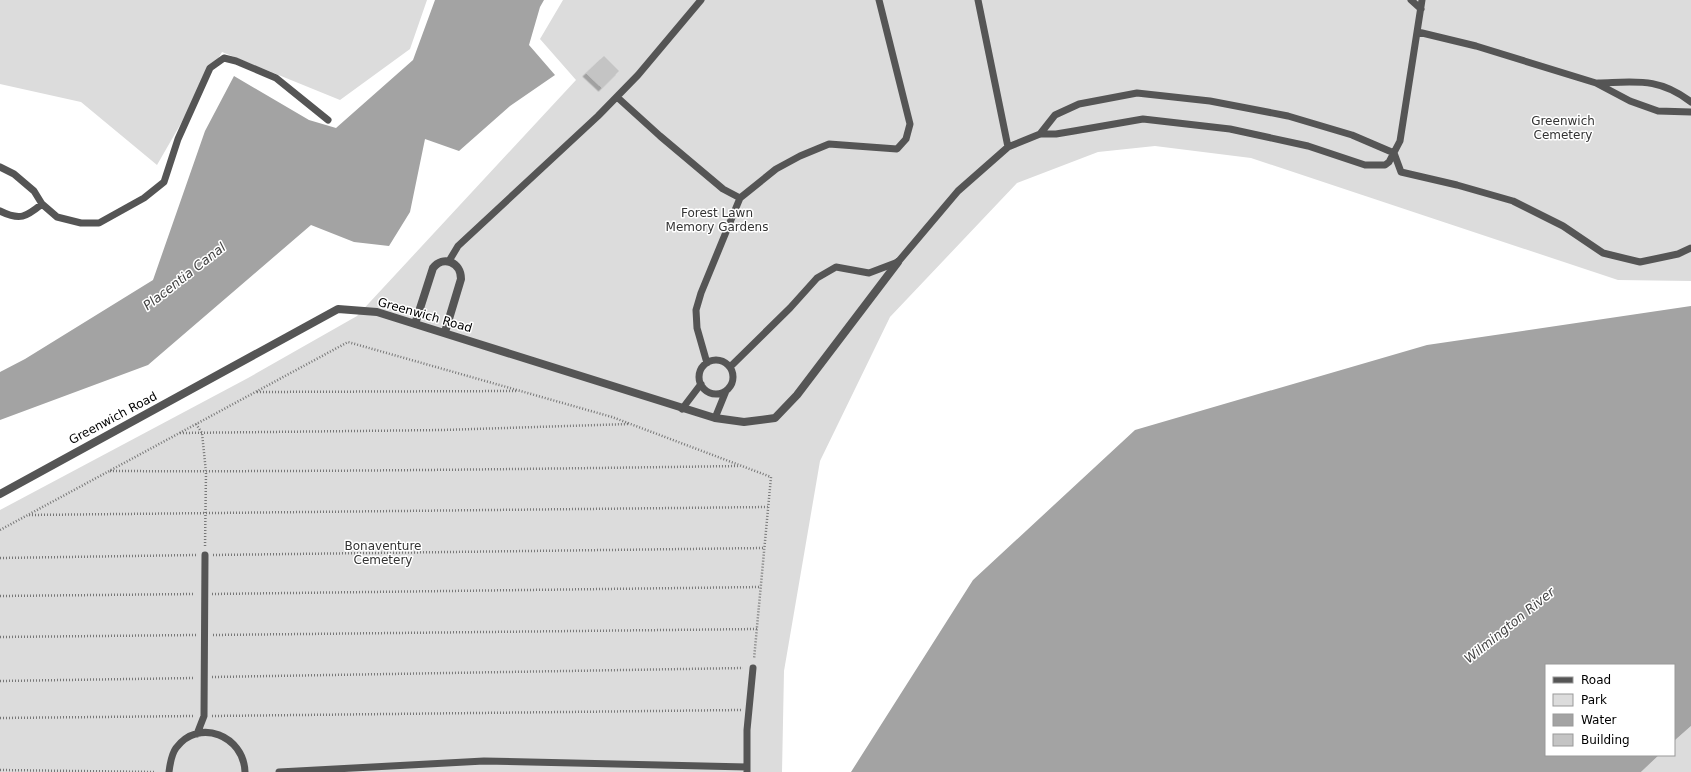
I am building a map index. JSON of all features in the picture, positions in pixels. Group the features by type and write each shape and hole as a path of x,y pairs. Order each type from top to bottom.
{"street":[{"path":"415,324 433,268 440,262 449,261 457,266 461,274 461,279 445,332"},
{"name":"Greenwich Road","path":"0,494 338,309 377,312 445,332 715,418 744,422 775,418 796,395 898,262"}],"lane":[{"path":"449,261 458,246 616,97 638,74 700,0"},
{"path":"707,363 697,328 696,310 701,293 740,198 776,169 800,156 829,144 897,149 906,139 910,124 879,0"},
{"path":"978,0 1008,147"},
{"path":"1410,0 1421,9"},
{"path":"730,367 790,308 817,278 836,267 869,273 898,262 958,191 1008,147 1040,134 1068,132 1143,119 1230,129 1308,146 1365,165 1385,165 1394,153 1400,141 1422,0"},
{"path":"1418,32 1476,46 1596,83 1630,101 1658,111 1691,112"},
{"path":"0,167 14,174 34,192 42,204 57,217 81,223 99,223 144,198 164,182 178,139 210,68 224,58 236,61 276,78 328,120"},
{"path":"1596,83 1643,82 1661,85 1679,93 1691,102"},
{"path":"1040,134 1054,115 1078,104 1138,93 1210,102 1288,116 1352,135 1394,153 1401,172 1457,185 1513,201 1563,226 1602,253 1640,262 1678,254 1691,248"},
{"path":"616,97 660,136 723,188 740,198"},
{"path":"0,211 13,217 29,215 42,204"},
{"path":"715,418 726,391 732,384 734,378 730,367 726,363 718,360 707,363 700,372 701,384 706,391 712,393 721,393 726,391"},
{"path":"682,408 701,384"},
{"path":"197,734 204,716 205,555"},
{"path":"279,772 484,761 748,769 749,710 753,668"},
{"path":"169,772 171,760 176,748 185,740 197,734 209,733 222,735 232,742 240,752 245,763 245,772"}],"path":[{"path":"0,530 348,342 612,417 771,477 753,668 0,681"},
{"path":"256,392 519,391"},
{"path":"196,424 202,433 206,472 205,555"},
{"path":"180,433 443,430 631,424"},
{"path":"109,471 206,472 480,470 741,466"},
{"path":"28,514 768,507"},
{"path":"0,558 764,548"},
{"path":"0,596 761,587"},
{"path":"0,637 757,629"},
{"path":"0,718 749,710"},
{"path":"0,770 156,772"}],"green space":[{"path":"0,0 427,0 410,49 340,100 222,52 157,165 81,102 0,84"},
{"path":"563,0 1691,0 1691,281 1618,280 1251,158 1155,146 1098,152 1017,183 890,317 820,461 784,671 782,772 0,772 0,510 248,378 357,316 576,80 540,39"},
{"path":"1691,726 1691,772 1641,772 1658,756 1675,756 1675,740"}],"water":[{"name":"Placentia Canal","path":"435,0 544,0 540,7 529,45 555,75 510,106 459,151 425,139 410,212 389,246 354,242 311,225 148,365 0,420 0,372 25,359 153,280 205,131 234,76 309,120 336,128 413,60"},
{"name":"Wilmington River","path":"1691,306 1691,726 1675,740 1675,664 1545,664 1545,756 1658,756 1641,772 851,772 973,580 1135,430 1427,345"}],"building":[{"path":"604,56 619,71 602,88 586,73"}],"park label":[{"name":"Greenwich Cemetery","path":"1563,128"},
{"name":"Forest Lawn Memory Gardens","path":"717,220"},
{"name":"Bonaventure Cemetery","path":"383,553"}]}
